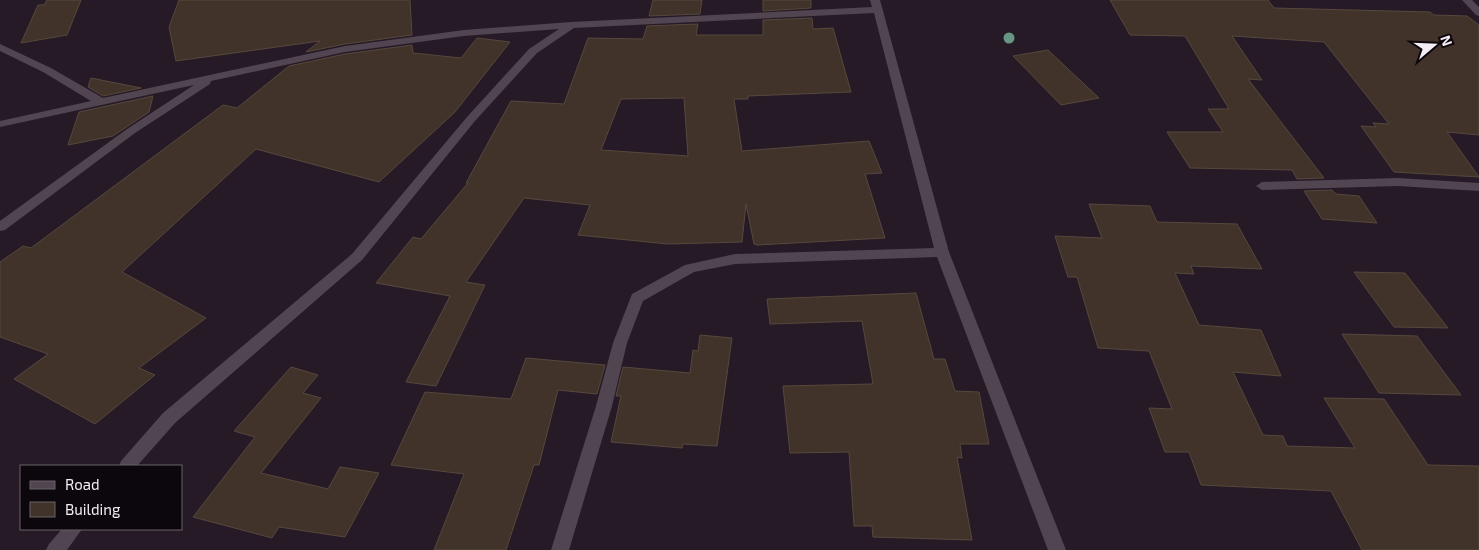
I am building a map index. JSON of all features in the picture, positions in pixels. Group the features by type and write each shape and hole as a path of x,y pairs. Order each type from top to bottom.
{"street":[{"path":"1467,0 1479,13"},
{"path":"0,124 345,49 464,33 876,5 942,252 1057,550"},
{"path":"128,465 169,418 357,257 472,119 533,50 571,25"},
{"path":"0,47 47,70 101,102"},
{"path":"0,227 131,132 214,77"},
{"path":"1262,186 1398,182 1479,187"},
{"path":"560,550 604,406 620,343 637,298 690,268 735,258 942,252"},
{"path":"55,550 72,530"}],"building":[{"path":"47,0 81,0 67,35 21,43 38,5 44,5"},
{"path":"179,0 410,0 412,35 345,44 306,52 320,41 176,61 169,27"},
{"path":"653,0 702,0 700,14 649,16"},
{"path":"763,0 811,0 811,8 763,11"},
{"path":"1110,0 1268,0 1274,8 1430,12 1434,15 1467,16 1479,25 1479,135 1447,132 1479,177 1394,172 1361,126 1376,127 1373,123 1389,124 1324,42 1232,36 1262,80 1248,79 1324,178 1297,179 1292,170 1190,168 1167,132 1223,132 1208,109 1229,109 1185,36 1130,35"},
{"path":"812,18 813,29 833,28 851,92 748,96 748,99 734,99 742,151 869,141 882,173 865,174 885,238 757,245 754,244 746,204 742,242 668,244 578,235 590,205 524,198 466,282 485,285 436,386 406,382 450,296 376,283 413,237 421,239 468,183 466,183 511,101 564,104 588,38 643,39 647,26 698,24 696,35 763,35 763,20","holes":["684,98 688,156 601,150 621,99"]},
{"path":"477,38 510,42 455,112 379,182 256,149 122,272 206,318 139,368 155,375 95,424 14,379 48,354 0,337 0,262 23,246 31,248 223,105 237,108 289,66 345,54 412,45 413,53 461,58"},
{"path":"1048,50 1099,98 1061,105 1013,56"},
{"path":"91,78 141,88 103,96 88,87"},
{"path":"153,96 149,112 113,136 68,145 79,112"},
{"path":"1332,190 1336,194 1359,196 1377,223 1322,219 1304,191"},
{"path":"1089,204 1150,206 1157,222 1237,224 1262,269 1191,266 1194,274 1175,273 1199,325 1261,330 1281,376 1233,372 1263,435 1283,436 1287,446 1355,448 1324,398 1384,399 1428,465 1479,466 1479,550 1362,550 1331,491 1201,485 1189,452 1165,452 1149,408 1172,409 1149,351 1098,348 1077,277 1068,277 1055,236 1102,238"},
{"path":"1354,272 1405,273 1448,328 1394,327"},
{"path":"916,293 934,359 945,359 955,391 979,392 989,444 960,444 962,458 957,457 972,540 873,537 872,526 854,526 849,452 790,453 783,386 873,384 862,321 770,324 767,299"},
{"path":"1342,334 1417,336 1461,395 1379,393"},
{"path":"700,335 732,338 717,446 683,444 682,448 611,442 621,396 616,396 623,367 690,373 693,350 698,351"},
{"path":"526,358 605,365 597,394 558,390 539,465 534,465 506,550 434,550 464,474 391,465 425,392 511,399"},
{"path":"291,367 318,375 303,393 321,398 261,473 328,489 340,467 379,473 345,537 279,527 272,538 193,517 255,437 234,431"}]}
